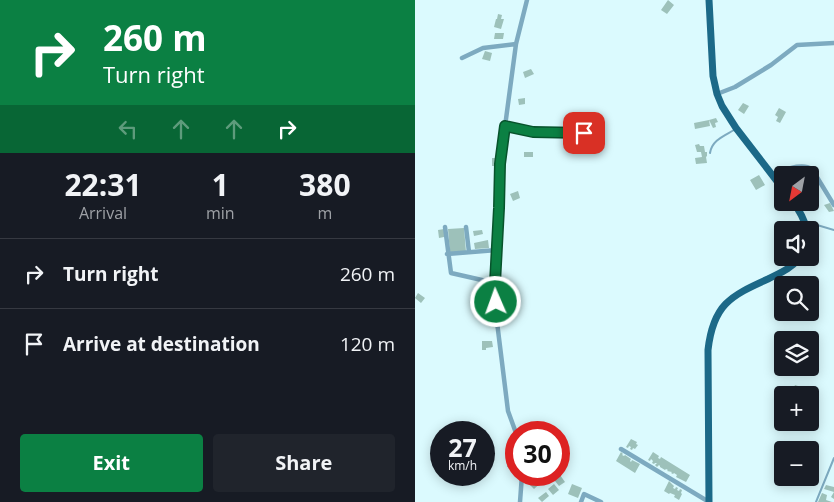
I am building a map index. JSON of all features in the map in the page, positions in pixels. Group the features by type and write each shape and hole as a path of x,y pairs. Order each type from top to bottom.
{"main road":[{"path":"709,0 713,76 717,94 736,128 774,177"},
{"path":"800,211 805,221"},
{"path":"709,502 708,350 713,324 720,310 733,296 793,266"}],"street":[{"path":"512,421 508,411 497,322 495,283 500,164 516,44 527,0"},
{"path":"717,94 735,87 771,65 797,46 834,43"},
{"path":"462,58 483,48 516,44"},
{"path":"505,126 533,132 584,133"},
{"path":"772,174 799,167 810,167 834,205"},
{"path":"445,226 447,254 451,273 495,283"},
{"path":"466,227 469,252"},
{"path":"447,254 497,250"},
{"path":"621,449 709,502"},
{"path":"520,502 521,486"},
{"path":"581,502 584,494 601,502"}],"lane":[{"path":"710,153 715,142 736,128"},
{"path":"819,225 834,230"},
{"path":"816,502 834,458"}],"building":[{"path":"668,0 674,5 667,14 661,10"},
{"path":"498,14 502,15 501,19 504,19 501,29 494,27"},
{"path":"495,33 504,33 503,39 494,39"},
{"path":"485,51 492,53 490,61 482,59"},
{"path":"531,69 534,74 525,78 523,72"},
{"path":"525,98 525,104 519,105 518,99"},
{"path":"743,103 749,106 744,114 738,110"},
{"path":"779,108 786,112 780,123 776,121 778,117 775,115"},
{"path":"716,118 718,122 715,123 716,127 713,128 709,120"},
{"path":"709,120 710,126 695,129 694,123"},
{"path":"695,145 704,146 705,152 707,152 707,163 696,164 695,158 702,157 701,152 697,152"},
{"path":"524,152 533,152 533,157 524,157"},
{"path":"492,158 497,158 497,166 492,166"},
{"path":"759,175 765,185 756,190 750,180"},
{"path":"518,191 520,198 513,201 510,194"},
{"path":"830,203 834,211 829,212 824,205"},
{"path":"464,228 466,252 450,253 448,229"},
{"path":"444,229 444,237 439,238 438,230"},
{"path":"482,230 483,234 474,236 473,231"},
{"path":"488,240 489,248 475,249 474,243"},
{"path":"418,293 425,298 421,303 415,298"},
{"path":"480,297 488,299 486,306 479,304"},
{"path":"482,341 492,341 493,347 482,350"},
{"path":"631,439 637,442 636,444 638,445 632,450 629,446 628,448 626,447"},
{"path":"621,452 622,455 631,459 631,462 632,460 640,464 635,473 616,461"},
{"path":"653,452 659,456 658,458 660,459 661,457 690,475 686,482 659,465 657,467 655,465 657,463 652,463 651,459 650,461 648,460"},
{"path":"669,481 674,486 673,488 678,488 677,490 679,491 680,489 682,490 679,500 674,497 675,495 664,491"},
{"path":"572,484 582,488 578,498 568,494"},
{"path":"826,485 834,487 834,492 824,489"},
{"path":"556,486 559,490 553,495 548,489"},
{"path":"546,492 549,496 542,502 538,498"},
{"path":"822,493 827,495 826,500 832,502 818,502"}],"route":[{"path":"496,302 495,283 500,164 505,126 533,132 584,133"}]}
